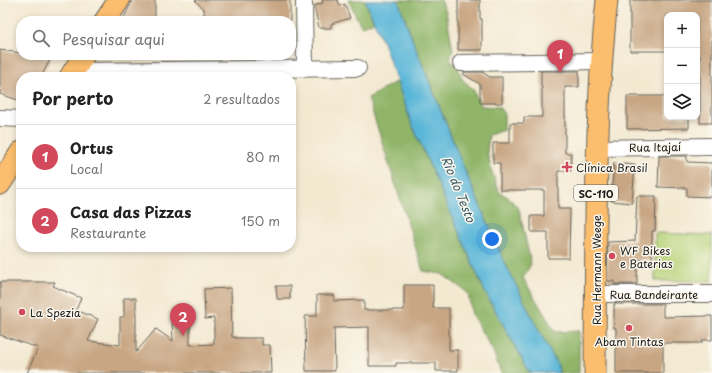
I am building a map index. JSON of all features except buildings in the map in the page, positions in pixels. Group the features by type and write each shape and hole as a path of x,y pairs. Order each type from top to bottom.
{"main road":[{"path":"108,16 118,0"},
{"name":"Rua Hermann Weege","path":"595,373 597,148 607,0"},
{"path":"0,184 16,160"}],"street":[{"path":"304,3 305,69"},
{"path":"461,62 602,60"},
{"path":"76,68 358,68"},
{"path":"0,118 16,119"},
{"name":"Rua Itajaí","path":"597,148 712,146"},
{"name":"Rua Bandeirante","path":"596,294 712,294"}],"green space":[{"path":"348,0 365,0 374,22 361,26"},
{"path":"398,0 441,0 446,12 453,50 450,55 451,62 456,64 463,80 473,89 481,106 499,107 504,114 504,130 489,135 487,152 492,172 499,192 508,197 519,209 531,264 523,278 555,332 579,331 579,373 559,373 558,366 503,259 461,161"},
{"path":"397,81 411,122 485,292 530,373 501,373 493,351 472,315 468,293 442,274 423,271 368,98"},
{"path":"655,233 712,235 712,281 655,281"}],"water":[{"name":"Rio do Testo","path":"365,0 398,0 461,161 503,259 558,366 559,373 530,373 485,292 411,122 384,45"}],"place":[{"name":"Ortus","path":"560,73"},
{"name":"Clínica Brasil","path":"567,167"},
{"name":"WF Bikes e Baterias","path":"612,256"},
{"name":"La Spezia","path":"22,312"},
{"name":"Abam Tintas","path":"629,328"},
{"name":"Casa das Pizzas","path":"183,336"}]}
